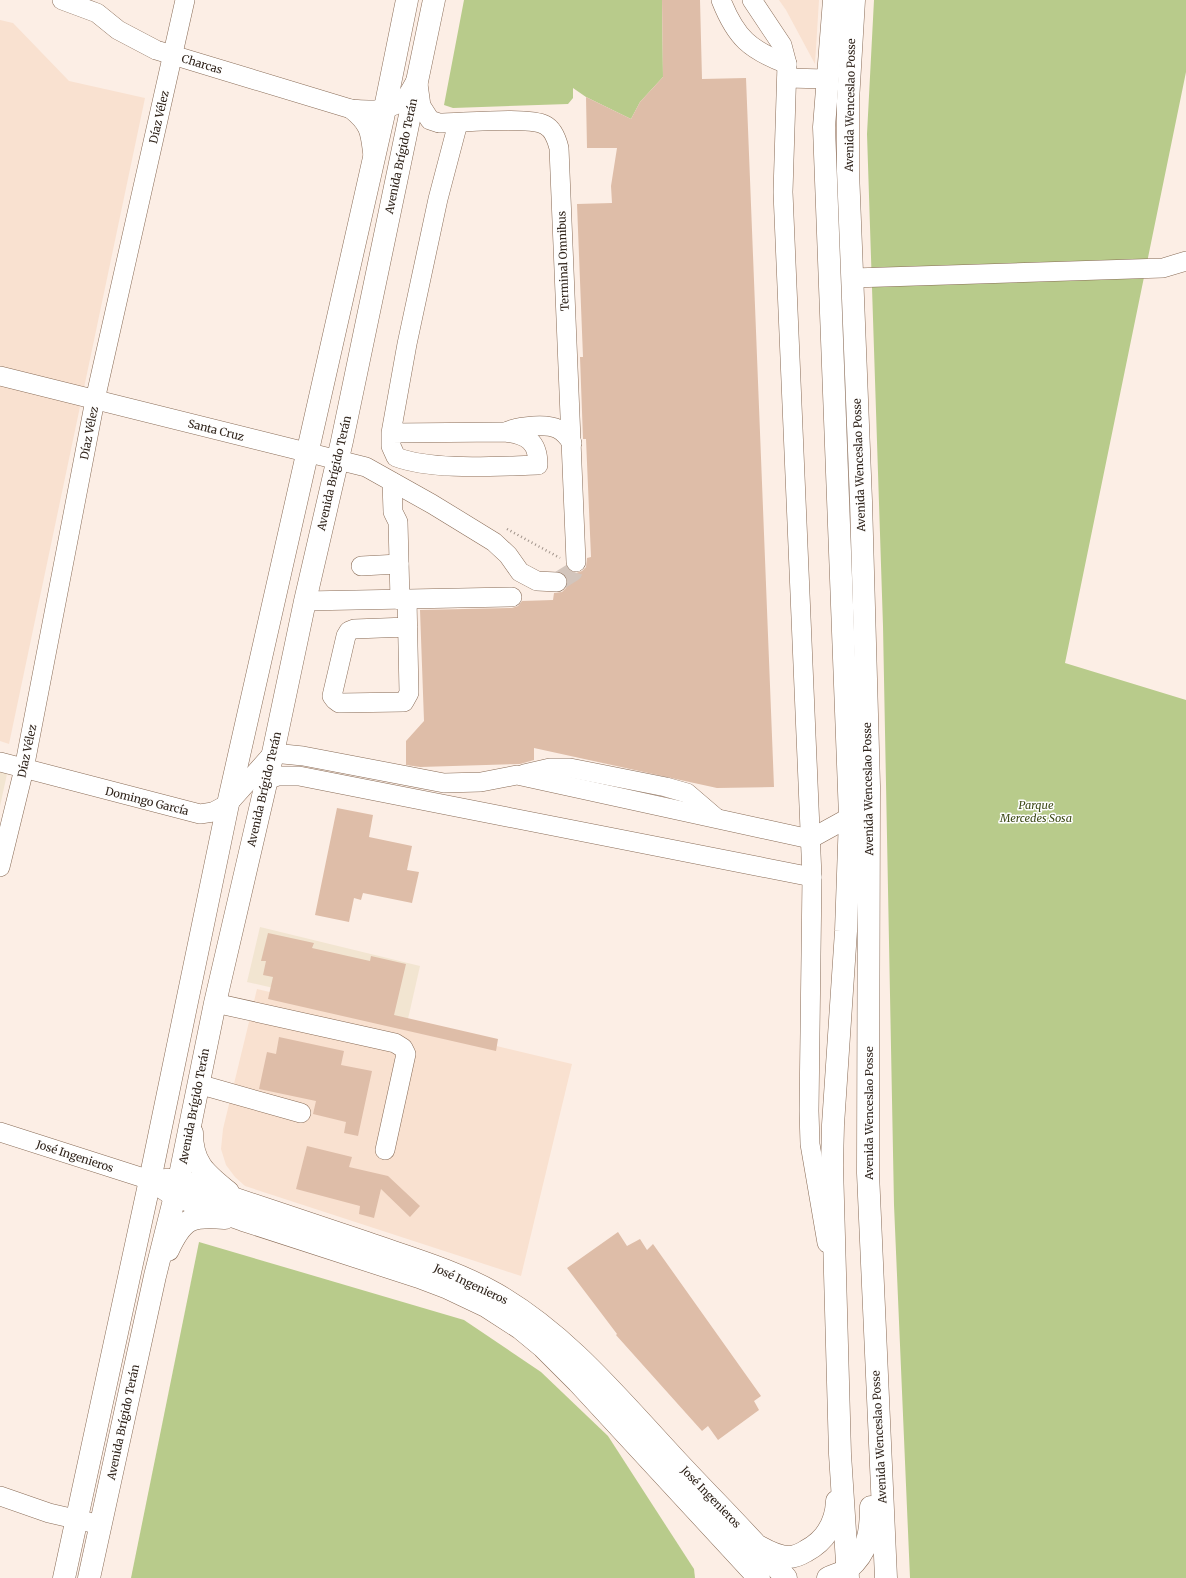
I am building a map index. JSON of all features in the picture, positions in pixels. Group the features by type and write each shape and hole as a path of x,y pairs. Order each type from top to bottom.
{"main road":[{"path":"64,1578 150,1180 228,804 374,158 407,0"},
{"name":"Avenida Brígido Terán","path":"89,1578 155,1276 177,1188 215,1002 273,753 434,0"},
{"path":"834,0 826,79 824,127 825,180 850,817 846,931 833,1124 832,1165 840,1454 841,1575"},
{"name":"Avenida Wenceslao Posse","path":"854,0 847,134 869,786 868,1173 874,1343 886,1578"},
{"path":"192,1116 192,1141 195,1156 201,1168 240,1210"},
{"name":"José Ingenieros","path":"150,1180 240,1210 441,1286 486,1306 520,1328 543,1347 578,1382 760,1576"},
{"path":"155,1276 177,1231 188,1221 203,1216 240,1210"},
{"name":"José Ingenieros","path":"240,1210 420,1261 458,1276 494,1293 529,1314 556,1335 600,1377 786,1578"},
{"path":"841,1575 863,1551 870,1533 867,1411 868,1382 874,1343"},
{"path":"758,1546 771,1553 789,1557 799,1555 814,1547 827,1535 837,1506 840,1454"}],"street":[{"name":"Charcas","path":"62,0 97,13 118,30 156,50 351,109 371,111 393,106 405,98 418,78"},
{"name":"Díaz Vélez","path":"0,867 24,769 95,400 185,0"},
{"path":"721,0 728,19 744,40 762,55 787,71 826,79"},
{"path":"752,0 782,45 787,71 783,192 812,877 809,1111 810,1144 835,1291"},
{"name":"Terminal Omnibus","path":"418,78 421,106 430,120 439,123 530,121 546,125 556,137 560,148 576,562"},
{"name":"Charcas","path":"351,109 364,119 370,133 374,158"},
{"path":"391,433 504,432 519,434 533,443 538,454 538,465 429,465 411,463 396,457 392,446 391,433 407,344 440,192 458,123"},
{"path":"853,278 1163,268 1186,261"},
{"name":"Santa Cruz","path":"0,376 337,459"},
{"path":"504,432 522,427 551,427 566,434 572,443"},
{"path":"337,459 366,467 494,542 508,556 520,572 537,581 557,582"},
{"path":"397,484 393,512 398,522 399,564 408,627 409,693 404,702 339,703 335,700 332,696 346,636 349,631 354,629 408,627"},
{"path":"361,566 399,564"},
{"path":"305,601 512,597"},
{"path":"273,753 303,756 444,783 481,782 518,775 810,839 850,817"},
{"name":"Domingo García","path":"0,762 200,814 212,812 228,804 273,753"},
{"path":"266,780 278,776 299,776 812,877"},
{"path":"215,1002 396,1043 403,1048 406,1054 385,1150"},
{"path":"198,1084 301,1113"},
{"name":"José Ingenieros","path":"0,1132 150,1180"},
{"path":"0,1496 49,1512 101,1524"}],"shaded area":[{"path":"779,0 819,0 815,64 786,10"},
{"path":"0,20 13,23 69,81 145,98 9,744 0,741"},
{"path":"0,772 7,774 0,806"},
{"path":"260,927 420,966 408,1019 247,982"},
{"path":"257,989 572,1064 521,1276 245,1186 235,1177 226,1165 221,1149 223,1129"}],"green space":[{"path":"464,0 662,0 663,77 640,102 631,119 586,97 573,88 573,98 568,104 453,108 444,105"},
{"name":"Parque Mercedes Sosa","path":"874,0 1186,0 1186,72 1065,663 1186,700 1186,1578 910,1578 894,1205 883,626 867,134"},
{"path":"199,1242 464,1320 541,1372 608,1436 694,1569 695,1578 131,1578"}],"building":[{"path":"662,0 700,0 702,79 746,78 774,787 717,788 534,748 534,760 520,764 420,767 406,765 406,741 424,721 420,610 512,608 518,606 522,601 553,600 554,593 562,592 566,588 568,582 563,573 567,569 576,573 582,571 586,567 587,558 591,557 586,439 583,439 580,357 583,357 577,204 612,203 611,186 617,148 587,148 586,97 631,119 640,102 663,77"},
{"path":"337,808 373,815 369,837 412,846 407,870 419,872 412,903 363,893 361,900 354,898 349,922 315,915"},
{"path":"268,933 314,943 312,948 370,961 371,956 406,964 394,1015 498,1039 496,1051 268,999 273,977 263,975 266,961 261,961"},
{"path":"279,1037 344,1051 341,1065 372,1071 358,1136 344,1133 346,1122 313,1114 316,1101 259,1089 267,1052 276,1054"},
{"path":"307,1146 352,1157 349,1167 388,1176 420,1206 410,1217 381,1189 374,1218 359,1214 360,1206 296,1189"},
{"path":"618,1232 627,1246 640,1239 647,1250 653,1244 761,1396 754,1401 759,1410 718,1440 708,1426 702,1431 616,1335 617,1334 567,1268"}],"tunnel":[{"path":"557,582 573,572 576,562"}]}
